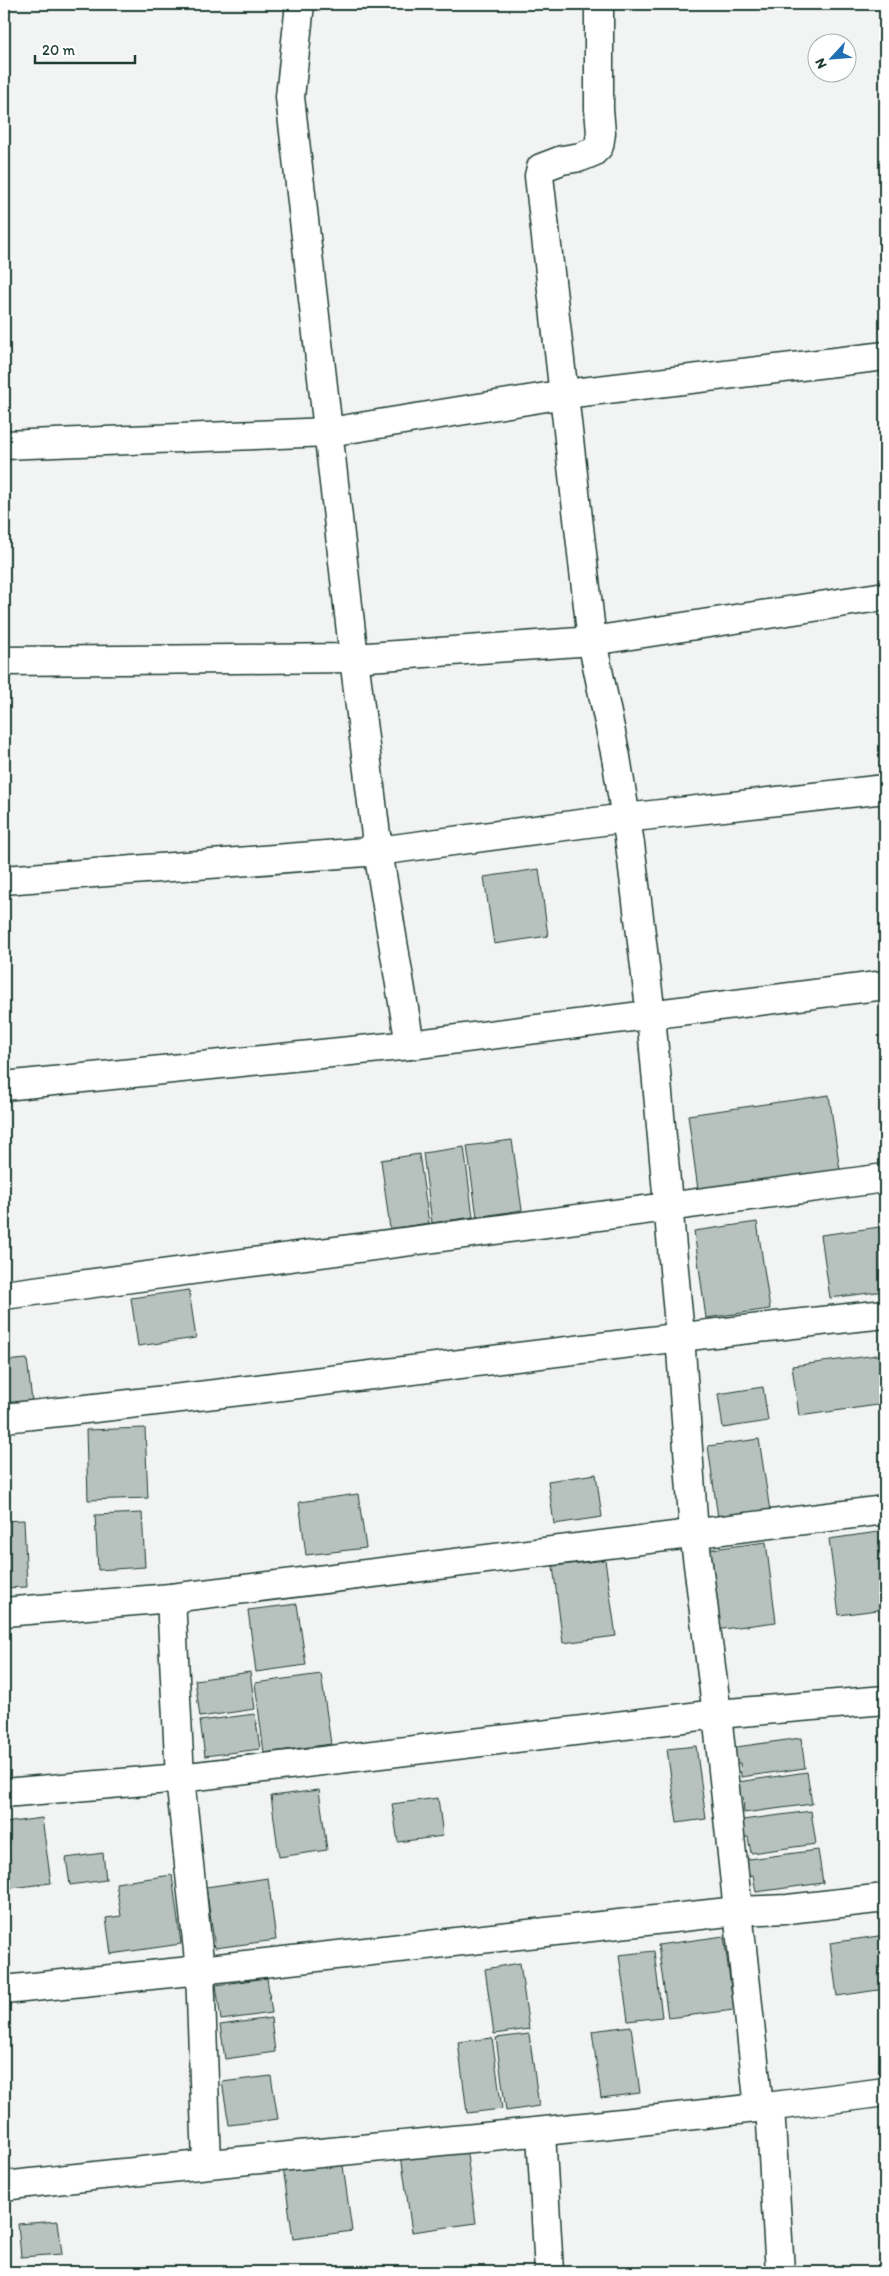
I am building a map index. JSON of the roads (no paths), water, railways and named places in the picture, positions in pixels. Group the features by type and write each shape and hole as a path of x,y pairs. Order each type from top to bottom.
{"street":[{"path":"300,4 290,97 378,851 410,1045"},
{"path":"599,4 599,109 601,133 599,146 593,152 581,157 551,163 542,168 539,176 592,641 616,757 630,844 651,1016 680,1336 694,1533 717,1714 737,1911 765,2108 780,2272"},
{"path":"4,445 329,432 565,394 885,356"},
{"path":"4,661 354,658 592,641 885,596"},
{"path":"4,880 378,851 625,818 885,789"},
{"path":"4,1086 410,1045 885,985"},
{"path":"4,1295 885,1178"},
{"path":"4,1418 162,1401 680,1336 885,1314"},
{"path":"4,1612 171,1598 885,1510"},
{"path":"171,1598 180,1778 200,1970 207,2162"},
{"path":"4,1793 180,1778 717,1714 885,1700"},
{"path":"4,1990 737,1911 788,1909 885,1898"},
{"path":"4,2186 207,2162 541,2133 765,2108 885,2092"},
{"path":"541,2133 549,2272"}]}
